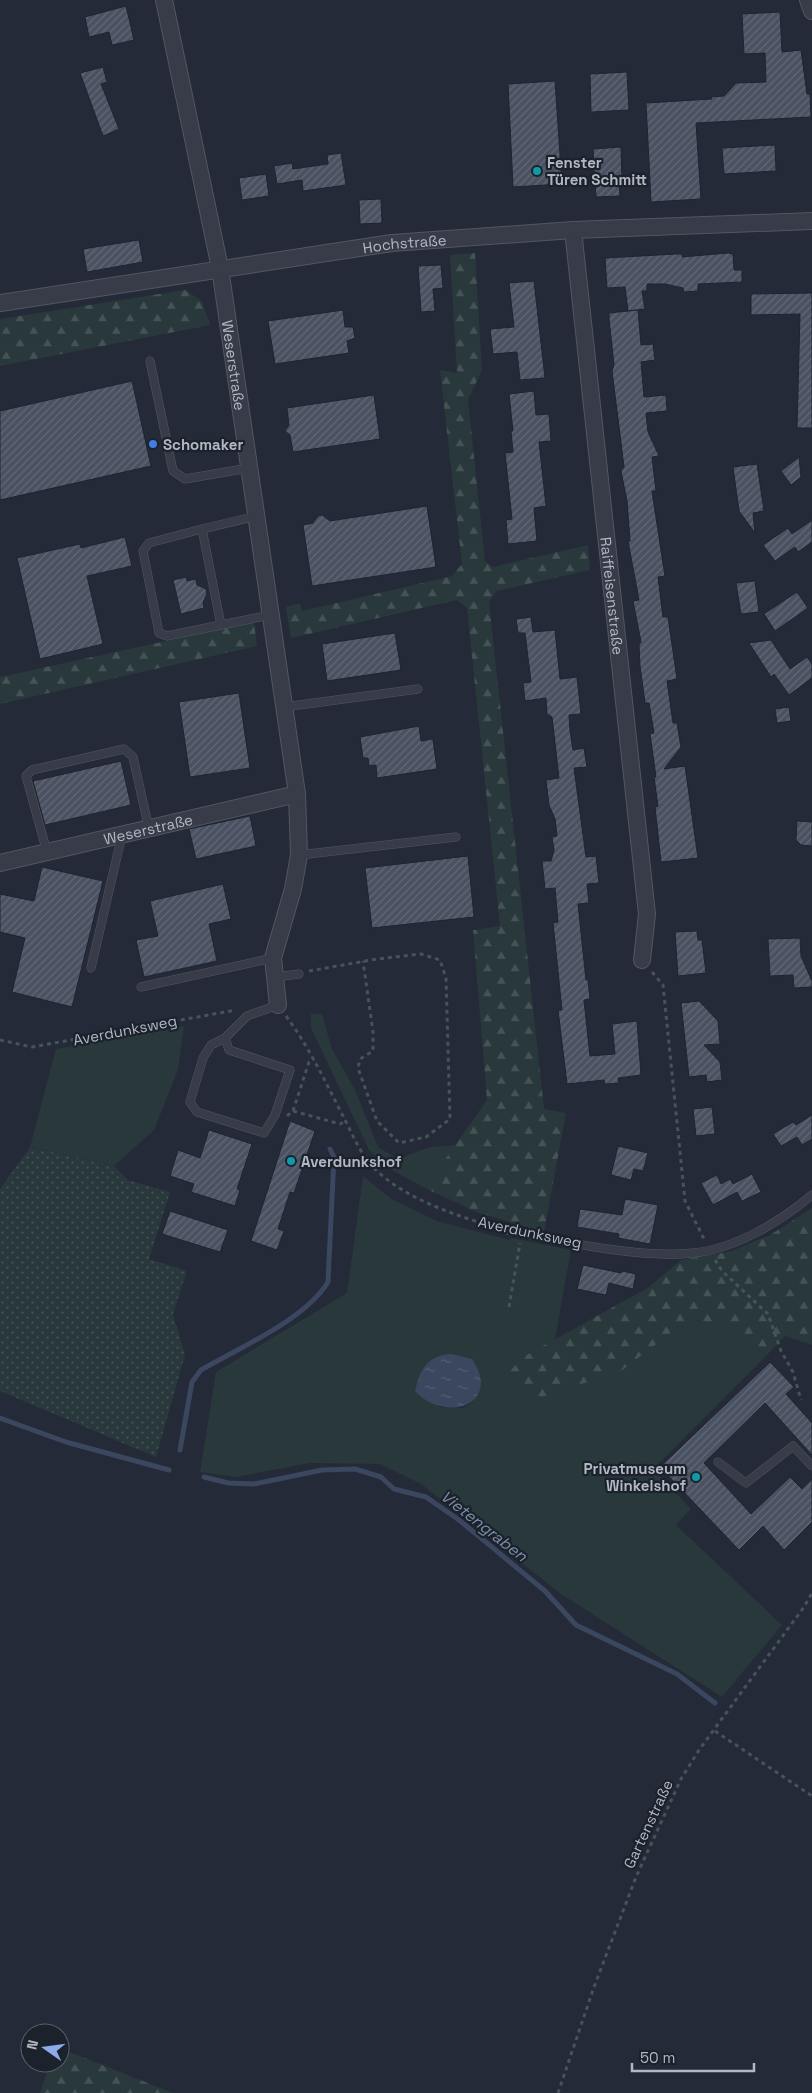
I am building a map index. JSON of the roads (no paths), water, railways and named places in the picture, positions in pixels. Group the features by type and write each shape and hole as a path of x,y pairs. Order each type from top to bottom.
{"street":[{"name":"Weserstraße","path":"164,0 220,268 298,794 300,855 293,889 273,958 278,1005"},
{"path":"808,0 812,10"},
{"name":"Hochstraße","path":"0,303 392,242 573,230 812,221"},
{"name":"Raiffeisenstraße","path":"573,230 647,914 642,960"},
{"name":"Weserstraße","path":"0,863 298,794"}],"lane":[{"path":"150,361 173,471 185,479 249,468"},
{"path":"256,516 149,543 143,551 159,633 167,636 270,615"},
{"path":"202,529 221,625"},
{"path":"284,706 418,689"},
{"path":"47,852 26,776 32,770 124,749 133,757 149,829"},
{"path":"92,968 122,835"},
{"path":"300,855 456,837"},
{"path":"141,987 273,958"},
{"path":"275,978 299,974"},
{"path":"225,1038 230,1050 290,1070 275,1115 264,1133 197,1112 190,1102 203,1058 211,1045 225,1038 247,1016 278,1005"},
{"name":"Averdunksweg","path":"507,1230 615,1249 669,1254 694,1253 709,1250 765,1229 812,1195"},
{"path":"718,1462 746,1484 793,1446 812,1466"}],"water":[{"path":"451,1354 472,1359 480,1375 480,1388 475,1398 466,1405 454,1408 427,1401 415,1391 419,1376 426,1365 436,1358"}],"waterway":[{"path":"180,1450 192,1382 201,1370 288,1320 318,1296 328,1282 334,1157 330,1149"},
{"path":"0,1418 66,1442 169,1470"},
{"name":"Vietengraben","path":"204,1477 228,1483 254,1484 322,1470 355,1469 381,1477 394,1489 426,1497 459,1520 545,1591 576,1625 677,1674 715,1703"}],"place":[{"name":"Fenster Türen Schmitt","path":"537,171"},
{"name":"Schomaker","path":"153,444"},
{"name":"Averdunkshof","path":"291,1161"},
{"name":"Privatmuseum Winkelshof","path":"696,1477"}]}
